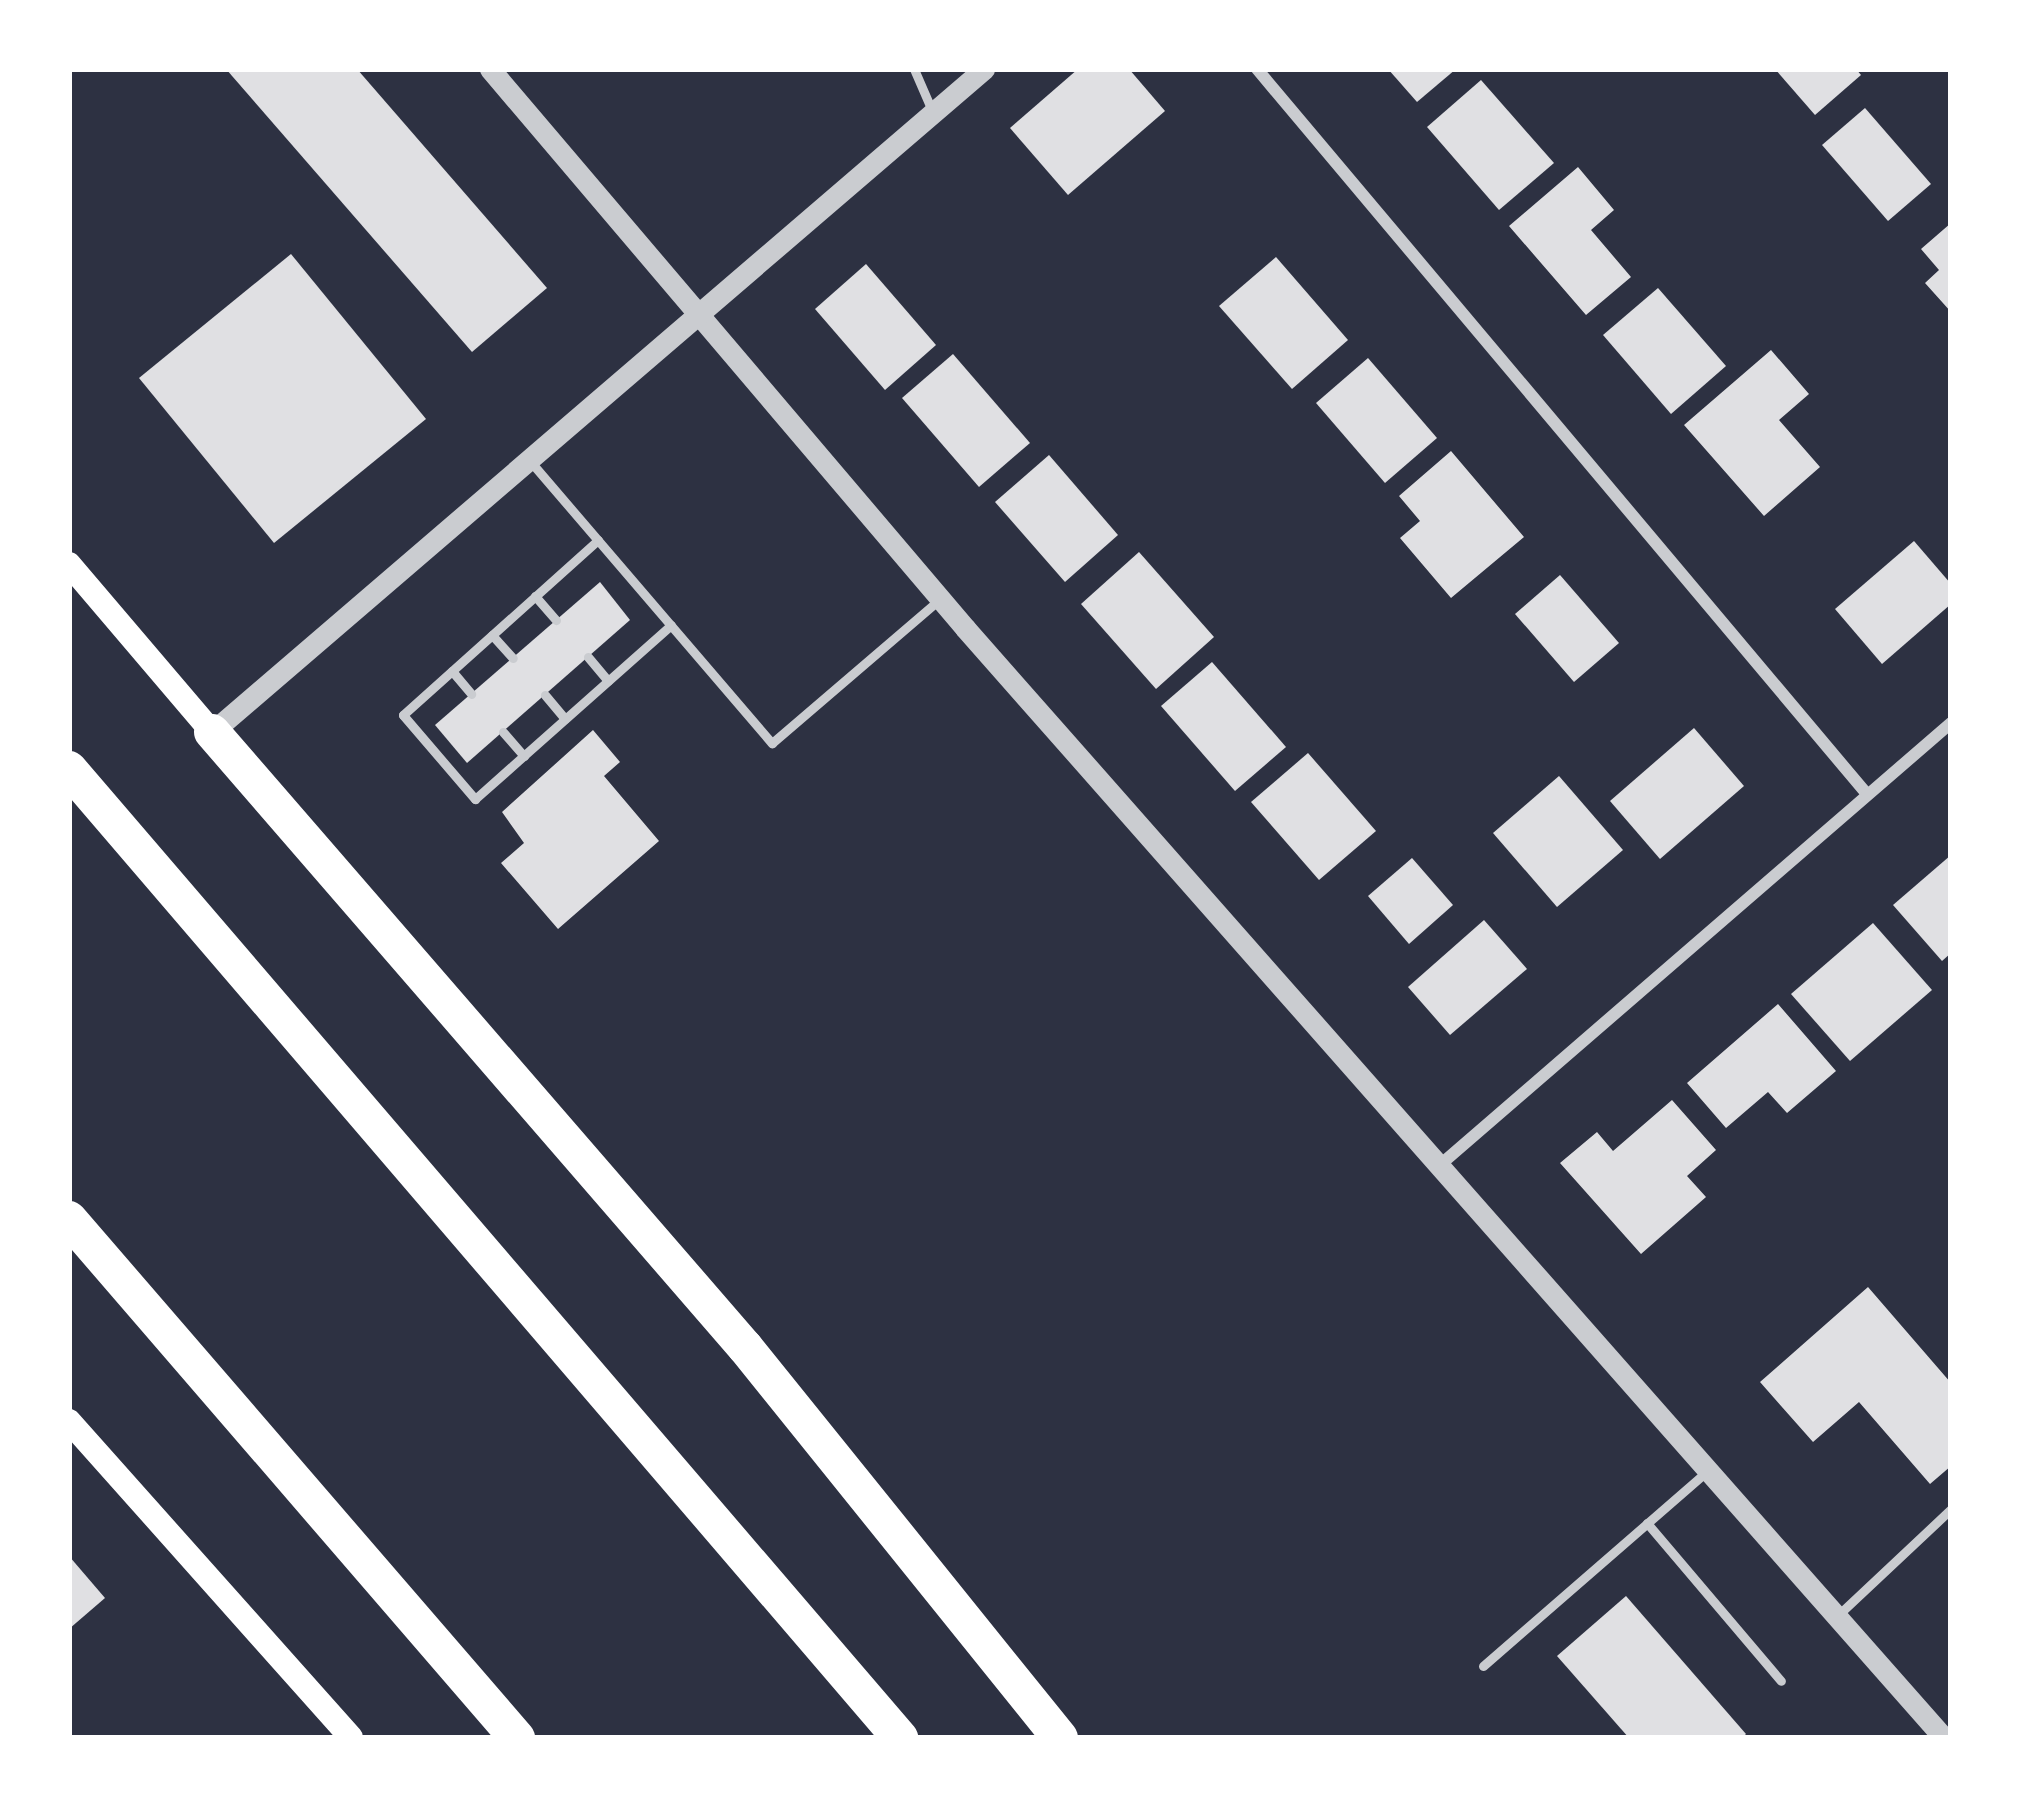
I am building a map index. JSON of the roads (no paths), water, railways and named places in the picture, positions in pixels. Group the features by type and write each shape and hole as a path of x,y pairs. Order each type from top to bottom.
{"highway":[{"path":"212,732 745,1347 1060,1738"},
{"path":"69,769 900,1738"},
{"path":"69,1219 517,1738"}],"main road":[{"path":"69,564 212,732"},
{"path":"69,1421 351,1738"}],"street":[{"path":"490,69 941,598 1944,1738"},
{"path":"212,732 984,69"},
{"path":"1257,69 1865,794"},
{"path":"1440,1165 1951,723"}],"lane":[{"path":"914,69 933,113"},
{"path":"528,458 772,743 941,598"},
{"path":"598,540 403,715 475,799 670,625"},
{"path":"535,596 556,620"},
{"path":"492,635 513,658"},
{"path":"588,657 608,681"},
{"path":"452,671 471,694"},
{"path":"545,695 566,719"},
{"path":"503,732 524,755"},
{"path":"1483,1666 1708,1471"},
{"path":"1836,1617 1951,1509"},
{"path":"1647,1523 1781,1681"}]}
